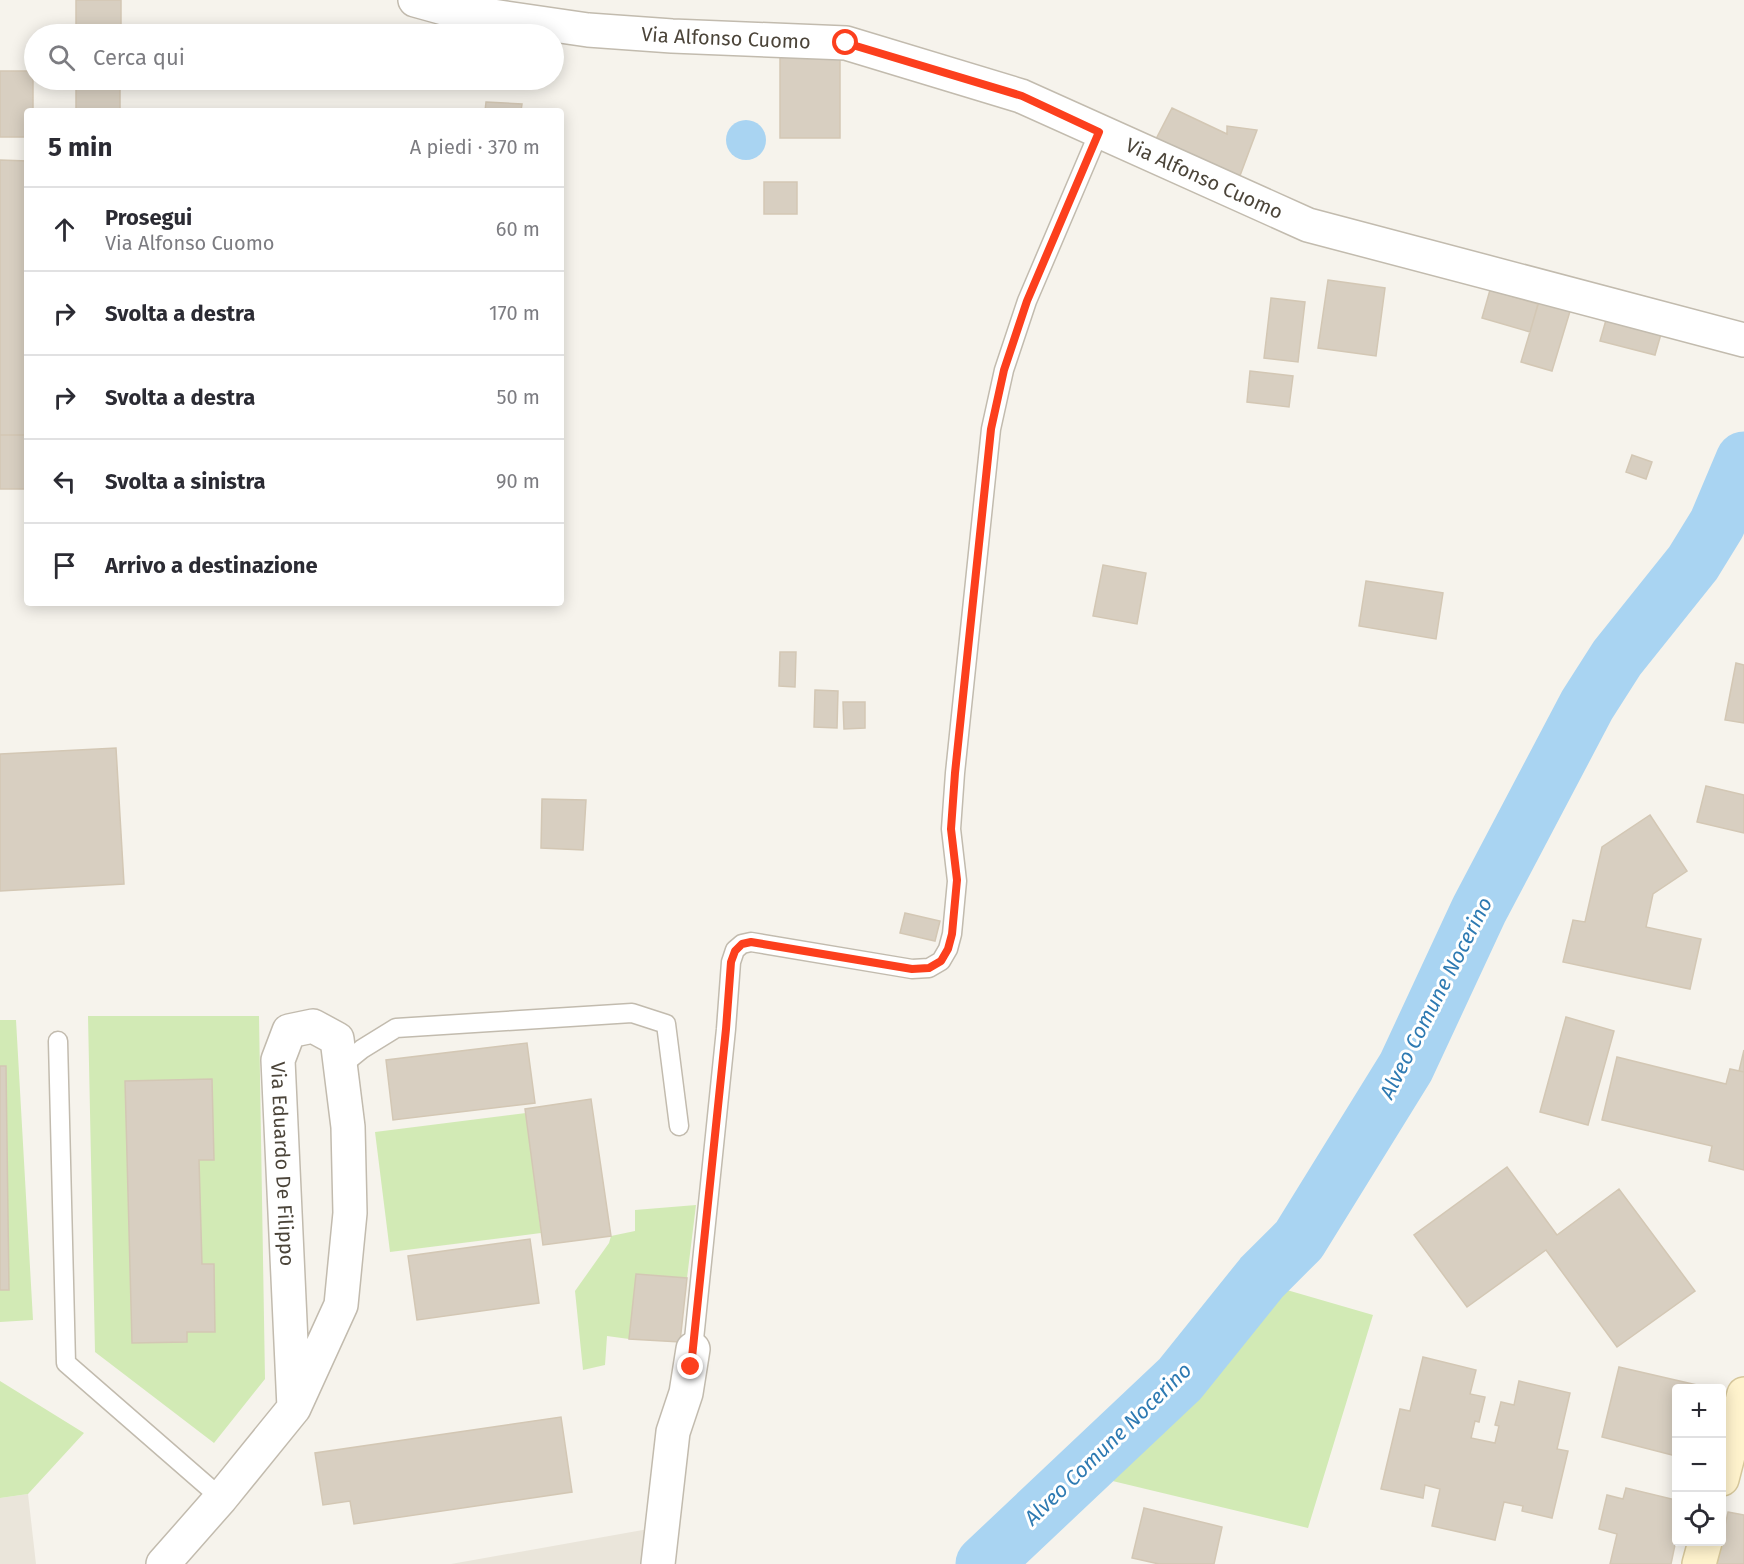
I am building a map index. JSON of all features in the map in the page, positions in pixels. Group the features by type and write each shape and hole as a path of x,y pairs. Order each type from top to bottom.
{"main road":[{"path":"1726,1464 1744,1394"},
{"path":"1699,1564 1704,1546"}],"street":[{"name":"Via Alfonso Cuomo","path":"415,0 452,10 547,24"},
{"name":"Via Alfonso Cuomo","path":"564,26 672,36 846,43 1022,96 1308,225 1734,337"},
{"name":"Via Eduardo De Filippo","path":"163,1564 221,1498 294,1408 341,1305 350,1213 348,1127 337,1039 313,1026 289,1031 278,1060 294,1408"},
{"path":"658,1564 673,1432 686,1393 693,1349"}],"lane":[{"path":"693,1349 731,962 735,951 742,944 751,942 912,969 929,968 941,961 948,949 952,934 957,880 951,829 955,773 991,429 1004,370 1027,301 1099,132"},
{"path":"341,1066 362,1049 396,1028 632,1014 666,1024 679,1126"},
{"path":"58,1041 66,1363 221,1498"}],"shaded area":[{"path":"28,1494 36,1564 0,1564 0,1498"},
{"path":"654,1528 649,1564 451,1564"}],"green space":[{"path":"88,1016 259,1016 265,1379 214,1443 95,1352"},
{"path":"0,1020 16,1020 33,1320 0,1322"},
{"path":"526,1113 541,1233 390,1252 375,1132"},
{"path":"696,1205 687,1278 636,1274 629,1339 607,1336 605,1365 583,1370 575,1291 609,1243 611,1236 635,1231 635,1210"},
{"path":"1280,1288 1373,1315 1308,1528 1100,1478"},
{"path":"0,1381 84,1433 28,1494 0,1498"}],"water":[{"path":"746,120 760,126 766,140 760,154 746,160 732,154 726,140 732,126"}],"building":[{"path":"76,0 121,0 121,24 76,24"},
{"path":"780,54 840,54 840,138 780,138"},
{"path":"0,71 24,71 24,90 33,90 33,108 24,108 24,137 0,137"},
{"path":"76,90 120,90 120,108 76,108"},
{"path":"486,102 522,104 521,108 485,108"},
{"path":"1172,108 1227,134 1227,126 1257,130 1238,181 1154,143"},
{"path":"0,160 24,161 24,435 0,435"},
{"path":"764,182 797,182 797,214 764,214"},
{"path":"1328,280 1385,288 1376,356 1318,348"},
{"path":"1490,290 1538,304 1530,332 1482,318"},
{"path":"1271,298 1305,302 1298,362 1264,358"},
{"path":"1540,298 1571,308 1552,371 1521,362"},
{"path":"1608,313 1663,327 1655,355 1600,341"},
{"path":"1250,371 1293,376 1289,407 1247,402"},
{"path":"0,435 24,435 24,489 0,489"},
{"path":"1632,455 1652,462 1646,479 1626,472"},
{"path":"1103,565 1146,573 1137,624 1093,616"},
{"path":"1366,581 1443,593 1436,639 1359,626"},
{"path":"780,652 796,652 795,687 779,686"},
{"path":"1736,663 1744,665 1744,723 1725,720"},
{"path":"815,690 838,691 837,728 814,727"},
{"path":"843,702 865,702 865,728 844,729"},
{"path":"116,748 124,884 0,891 0,754"},
{"path":"1706,786 1744,795 1744,833 1697,822"},
{"path":"542,799 586,800 583,850 541,848"},
{"path":"1650,815 1687,871 1653,894 1646,927 1701,939 1690,989 1563,962 1573,920 1585,922 1602,847"},
{"path":"905,913 940,921 935,941 900,933"},
{"path":"1566,1017 1614,1031 1588,1125 1540,1112"},
{"path":"527,1043 535,1103 393,1120 386,1060"},
{"path":"1744,1050 1744,1072 1739,1071"},
{"path":"1617,1057 1726,1084 1730,1069 1744,1072 1744,1170 1709,1161 1712,1146 1602,1120"},
{"path":"0,1066 6,1066 9,1290 0,1290"},
{"path":"212,1079 214,1160 199,1160 202,1264 214,1264 215,1332 187,1332 187,1342 132,1343 125,1081"},
{"path":"591,1099 611,1236 543,1245 525,1109"},
{"path":"1507,1167 1557,1235 1619,1189 1695,1291 1617,1347 1546,1250 1467,1307 1414,1235"},
{"path":"530,1239 539,1303 417,1320 408,1256"},
{"path":"636,1274 687,1278 680,1342 629,1339"},
{"path":"1423,1357 1476,1370 1470,1394 1485,1397 1479,1422 1475,1421 1471,1438 1495,1443 1499,1426 1495,1425 1501,1402 1514,1405 1519,1381 1570,1393 1557,1449 1568,1451 1552,1518 1522,1511 1523,1506 1504,1502 1495,1540 1432,1526 1440,1489 1425,1485 1423,1498 1381,1489 1400,1409 1410,1411"},
{"path":"1619,1367 1693,1384 1672,1384 1672,1455 1602,1437"},
{"path":"561,1417 572,1492 354,1524 350,1501 323,1505 315,1453"},
{"path":"1626,1488 1672,1499 1672,1546 1675,1546 1671,1564 1610,1564 1617,1534 1599,1529 1607,1495 1623,1499"},
{"path":"1144,1508 1222,1527 1214,1564 1159,1564 1132,1558"},
{"path":"1728,1512 1744,1515 1744,1564 1717,1564 1721,1546 1726,1546"}],"waterway":[{"name":"Alveo Comune Nocerino","path":"984,1564 1180,1379 1262,1277 1299,1240 1406,1067 1479,910 1587,705 1617,658 1693,563 1717,524 1744,460"}],"route":[{"path":"691,1367 731,962 735,951 742,944 751,942 912,969 929,968 941,961 948,949 952,934 957,880 951,829 955,773 991,429 1004,370 1027,301 1099,132 1022,96 846,43"}]}
